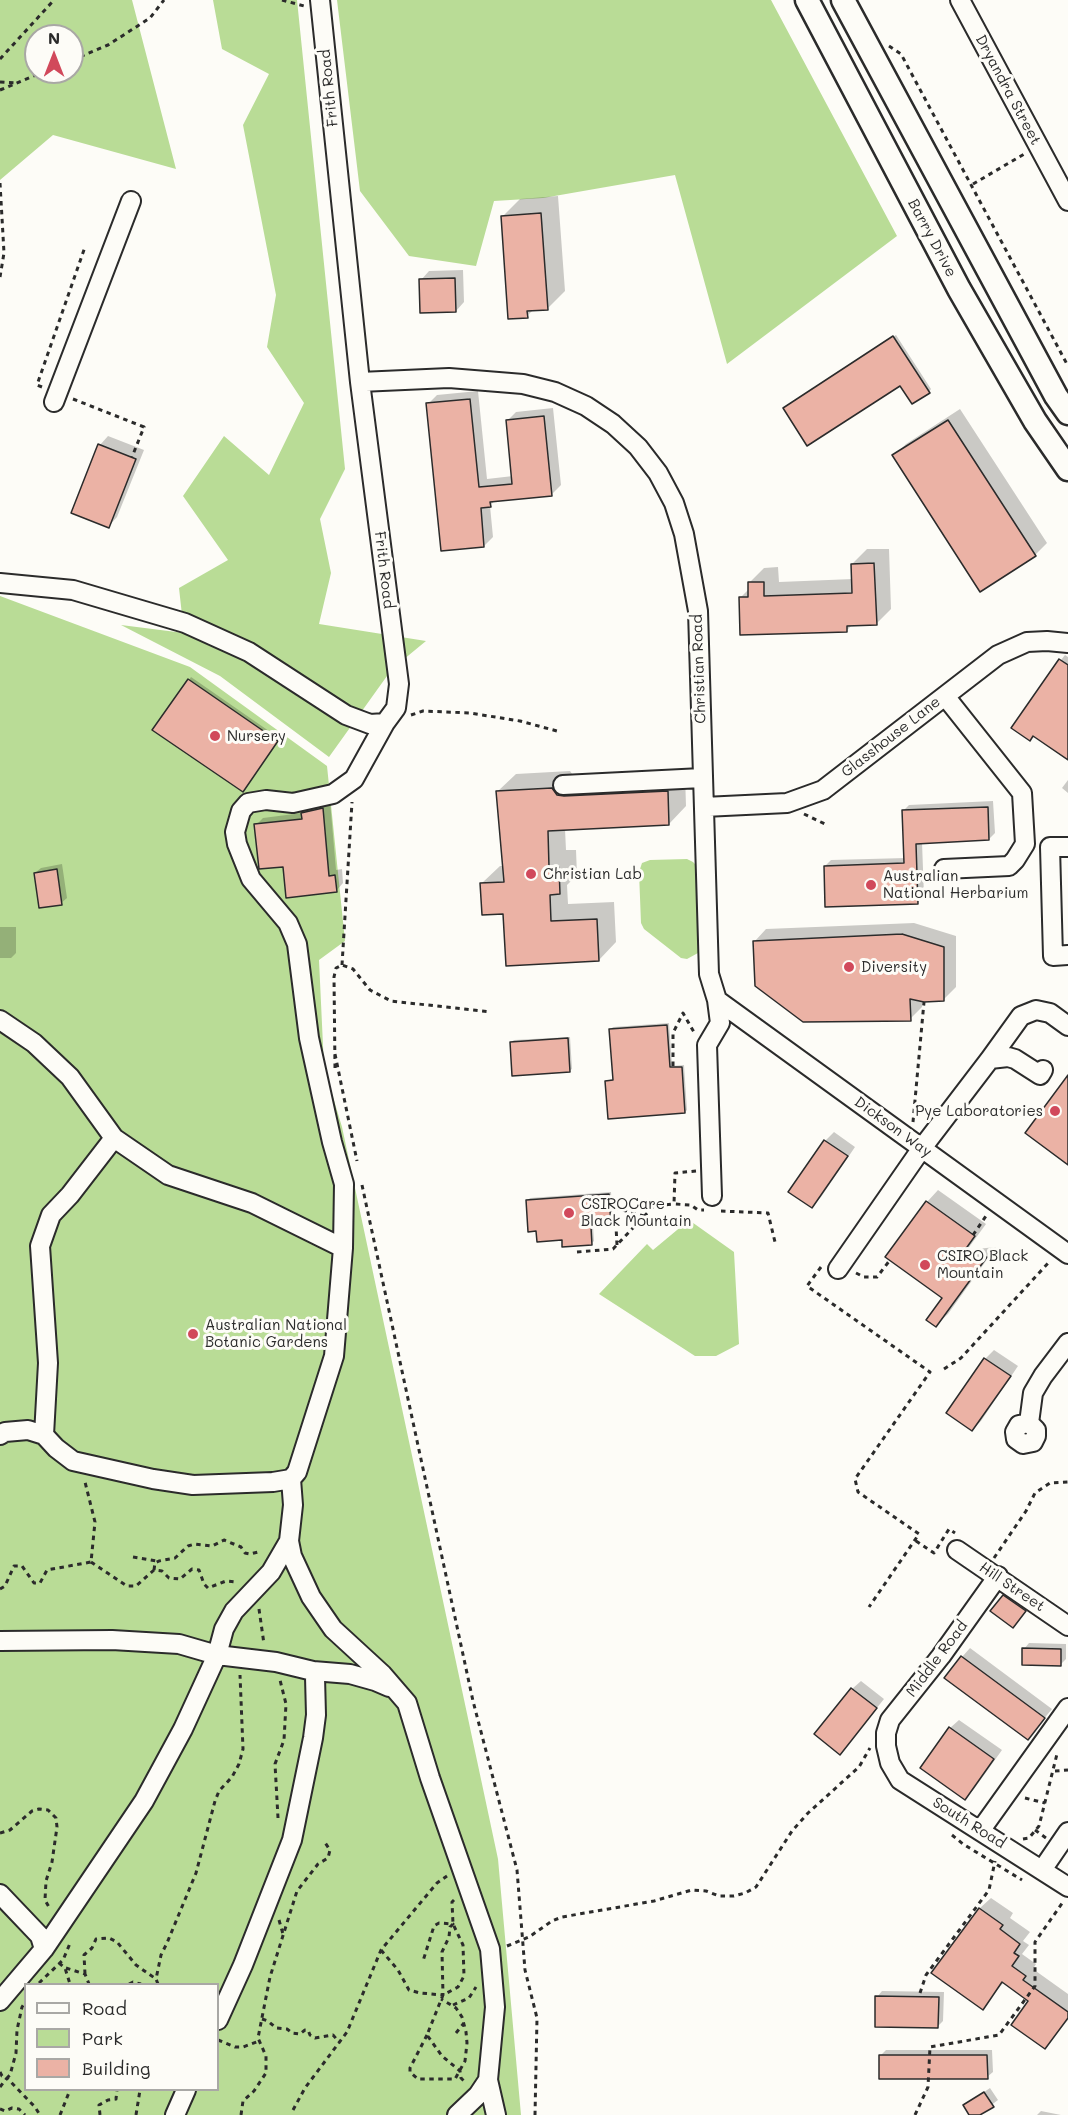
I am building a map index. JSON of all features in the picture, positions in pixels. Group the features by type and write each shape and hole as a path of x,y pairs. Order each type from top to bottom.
{"main road":[{"name":"Barry Drive","path":"807,0 959,289 1035,421 1068,470"},
{"path":"843,0 1056,396 1068,413"},
{"path":"855,23 864,0"}],"street":[{"name":"Dryandra Street","path":"960,0 1038,146 1062,176 1068,201"},
{"name":"Frith Road","path":"320,4 360,382 399,684 396,708 385,723 354,779"},
{"path":"54,402 131,201"},
{"name":"Christian Road","path":"360,382 449,378 523,384 555,392 586,406 613,424 638,447 658,473 674,503 692,569 698,611 709,974 717,1000 720,1023 707,1045 712,1196"},
{"path":"0,583 73,590 185,624 249,651 346,716 370,724 385,723"},
{"name":"Glasshouse Lane","path":"704,807 787,803 823,790 998,654 1027,642 1068,643"},
{"path":"944,869 1008,866 1021,853 1025,844 1022,793 945,696"},
{"path":"562,785 702,778"},
{"path":"354,779 333,794 293,803 267,800 248,803 241,811 235,832 237,844 251,879 288,923 297,944 309,1038 332,1142 344,1184 344,1248 334,1356 300,1461 291,1479 293,1505 289,1541 292,1556 311,1597 333,1629 382,1674 407,1704 490,1949 495,2007 483,2088 496,2115"},
{"path":"1068,847 1050,847 1053,956 1068,955"},
{"name":"Dickson Way","path":"717,1000 922,1148 1060,1256"},
{"path":"830,1266 1021,1016 1036,1010 1050,1013 1068,1026"},
{"path":"0,1020 34,1043 70,1077 114,1138 168,1175 252,1203 344,1248"},
{"path":"990,1059 1008,1057 1040,1075 1043,1070"},
{"path":"44,1435 48,1363 40,1246 51,1215 70,1195 114,1138"},
{"path":"1029,1423 1030,1403 1038,1384 1068,1343"},
{"path":"0,1435 5,1432 28,1430 44,1435 73,1461 153,1479 193,1485 273,1482 291,1479"},
{"path":"0,2001 44,1949 144,1801 183,1729 216,1655 224,1629 234,1611 271,1572 289,1541"},
{"name":"Hill Street","path":"957,1550 1067,1624"},
{"name":"Middle Road","path":"879,1743 891,1720 941,1656 992,1573"},
{"path":"0,1641 112,1640 179,1644 216,1655 273,1662 313,1671 350,1674 375,1681 396,1691"},
{"path":"219,2018 243,1965 292,1839 316,1715 313,1671"},
{"path":"980,1831 1068,1708"},
{"name":"South Road","path":"879,1743 900,1780 1042,1870 1067,1892"},
{"path":"1042,1870 1068,1832"},
{"path":"0,1894 40,1936 44,1949"},
{"path":"458,2115 483,2088"},
{"path":"175,2115 186,2091"}],"path":[{"path":"0,59 54,0"},
{"path":"84,55 108,45 150,18 164,0"},
{"path":"282,0 320,4"},
{"path":"901,54 973,184 1068,366"},
{"path":"0,90 24,80"},
{"path":"0,82 17,83"},
{"path":"973,184 1038,146"},
{"path":"0,183 4,253 0,277"},
{"path":"385,723 423,711 470,713 520,721 557,731"},
{"path":"342,965 354,779"},
{"path":"794,814 804,814 827,825"},
{"path":"334,1077 334,977 336,968 342,965 353,969 370,990 391,1001 491,1012"},
{"path":"913,1126 924,1002"},
{"path":"672,1066 672,1034 683,1013 697,1037"},
{"path":"335,1054 358,1164"},
{"path":"906,1125 921,1124"},
{"path":"674,1204 675,1173 697,1171 702,1167"},
{"path":"360,1176 473,1701 517,1870 525,1970 537,2018 535,2115"},
{"path":"577,1252 613,1249 654,1206 674,1204 692,1204 698,1210 768,1213 775,1242"},
{"path":"617,1245 615,1208 644,1216"},
{"path":"973,1235 989,1212"},
{"path":"944,1369 961,1358 1060,1256"},
{"path":"830,1266 807,1286 930,1372 855,1479 858,1492 920,1534 869,1607"},
{"path":"73,1461 88,1485 95,1522 91,1562"},
{"path":"992,1573 1035,1493 1050,1483 1068,1482"},
{"path":"915,1540 934,1553 949,1529"},
{"path":"133,1557 159,1561 175,1558 188,1546 195,1544 213,1546 224,1540 234,1542 250,1554 258,1552"},
{"path":"0,1589 5,1586 14,1566 22,1566 34,1583 40,1583 47,1570 91,1562 119,1582 127,1586 136,1586 154,1570 155,1563 159,1561"},
{"path":"154,1570 162,1571 169,1578 180,1580 192,1569 199,1570 208,1588 226,1581 235,1582 258,1603 265,1648 273,1662 286,1704 284,1740 275,1764 277,1828"},
{"path":"158,1983 156,1978 160,1955 196,1873 215,1801 219,1791 235,1770 243,1749 239,1658"},
{"path":"490,1949 522,1940 562,1917 654,1901 692,1890 706,1891 719,1896 745,1893 756,1887 778,1850 797,1825 859,1767 879,1743"},
{"path":"920,1993 926,1975 989,1890 998,1842 1029,1838 1039,1826 1058,1750"},
{"path":"1054,1771 1068,1770"},
{"path":"1032,1799 1045,1803"},
{"path":"0,1833 10,1830 32,1811 39,1809 48,1810 56,1818 57,1827 52,1862 46,1881 45,1900 58,1920 63,1921"},
{"path":"241,2115 243,2101 254,2091 266,2073 266,2056 259,2041 270,1977 297,1891 318,1864 328,1858 330,1850 324,1841"},
{"path":"294,2110 305,2088 340,2043 381,1950 437,1883 451,1873 453,1878"},
{"path":"915,2115 928,2087 930,2047 999,2035 1035,1986 1035,1942 1067,1892"},
{"path":"442,1997 458,1987 464,1976 462,1943 453,1924 452,1902 458,1895"},
{"path":"423,1961 434,1926 439,1923 453,1924"},
{"path":"381,1950 398,1970 409,1990 442,1997 459,2013 464,2023 467,2043 464,2065 455,2079 423,2079 413,2076 410,2072 442,1997 442,1952 453,1924"},
{"path":"89,1983 85,1974 84,1955 92,1948 96,1939 109,1938 117,1941 136,1965 156,1978"},
{"path":"462,1943 467,1941"},
{"path":"60,1964 65,1968 85,1974"},
{"path":"65,1968 70,1983"},
{"path":"453,2005 469,1998 478,1980"},
{"path":"0,2086 10,2075 24,2004"},
{"path":"262,2019 276,2028 287,2029 292,2033 300,2034 308,2030 315,2038 333,2035 340,2043"},
{"path":"456,2033 464,2023"},
{"path":"427,2035 442,2055 460,2071 461,2078 483,2088"},
{"path":"219,2040 235,2047 243,2047 259,2041"},
{"path":"0,2072 40,2115"},
{"path":"60,2115 70,2091"},
{"path":"100,2115 99,2105 116,2099 117,2091"},
{"path":"135,2115 140,2091"},
{"path":"0,2109 6,2113 12,2108 19,2109 25,2115"}],"green space":[{"path":"0,0 132,0 176,169 53,135 0,180"},
{"path":"213,0 297,0 345,469 320,519 331,573 319,624 426,641 392,669 329,757 220,676 121,625 184,633 179,588 228,560 183,496 224,436 269,475 304,403 267,347 276,295 243,125 269,74 222,49"},
{"path":"337,0 771,0 897,236 727,364 675,175 543,198 494,201 476,266 409,256 360,191"},
{"name":"Australian National Botanic Gardens","path":"0,596 190,667 327,766 345,941 319,960 324,1067 342,1127 498,1859 521,2115 0,2115"},
{"path":"687,859 699,868 702,946 698,953 687,959 681,958 644,929 641,923 639,872 642,863 650,860"},
{"path":"689,1220 734,1252 739,1344 716,1356 695,1356 599,1294 647,1244 653,1250"}],"building":[{"path":"541,213 548,310 527,311 528,318 508,319 501,216"},
{"path":"455,278 456,312 420,313 419,279"},
{"path":"893,336 930,393 912,404 900,386 807,446 783,408"},
{"path":"470,399 479,487 512,484 506,420 544,416 552,496 490,502 491,507 481,508 484,547 441,551 426,403"},
{"path":"948,420 1036,556 980,592 892,455"},
{"path":"98,444 136,459 109,528 71,513"},
{"path":"874,563 877,625 847,626 847,632 740,635 739,597 748,597 748,582 764,582 764,596 852,593 851,564"},
{"path":"1059,659 1068,665 1068,760 1033,736 1030,741 1011,728"},
{"name":"Nursery","path":"188,679 278,741 243,792 152,730"},
{"name":"Christian Lab","path":"552,788 557,795 564,796 668,791 669,825 548,831 549,867 559,867 560,894 550,895 551,921 597,919 599,961 506,966 503,914 482,915 480,883 504,882 496,791"},
{"path":"988,807 989,840 916,844 918,904 825,907 824,866 904,863 902,810"},
{"path":"323,808 329,876 335,875 337,892 286,898 283,867 259,869 254,824 302,819 301,813"},
{"path":"57,869 62,905 39,908 34,873"},
{"name":"Diversity","path":"902,934 944,947 944,1001 924,1002 910,999 911,1021 803,1022 755,986 753,941"},
{"path":"667,1025 670,1067 682,1067 685,1113 608,1119 605,1081 613,1080 609,1029"},
{"path":"568,1038 570,1072 512,1076 510,1042"},
{"name":"Pye Laboratories","path":"1068,1075 1068,1165 1025,1133"},
{"path":"824,1140 848,1156 812,1208 788,1192"},
{"name":"CSIROCare Black Mountain","path":"609,1194 611,1226 591,1227 592,1245 562,1247 562,1240 537,1242 536,1231 528,1232 526,1200"},
{"name":"CSIRO Black Mountain","path":"926,1201 975,1236 957,1261 987,1257 936,1327 926,1320 942,1298 885,1257"},
{"path":"984,1358 1011,1376 972,1431 946,1413"},
{"path":"1003,1595 1026,1611 1013,1628 990,1611"},
{"path":"1022,1648 1061,1649 1061,1666 1022,1665"},
{"path":"961,1656 1045,1718 1028,1740 944,1678"},
{"path":"851,1688 877,1708 840,1755 814,1734"},
{"path":"949,1727 994,1759 965,1800 920,1768"},
{"path":"979,1908 1003,1925 1000,1929 1020,1944 1014,1953 1019,1956 1012,1966 1026,1976 1023,1980 1068,2012 1068,2018 1045,2049 1011,2025 1028,2001 1002,1982 983,2010 931,1973"},
{"path":"875,1996 939,1997 938,2028 875,2027"},
{"path":"879,2055 987,2055 988,2079 879,2079"},
{"path":"984,2092 994,2107 980,2115 969,2115 963,2105"}],"place":[{"name":"Nursery","path":"215,736"},
{"name":"Christian Lab","path":"531,874"},
{"name":"Australian National Herbarium","path":"871,885"},
{"name":"Diversity","path":"849,967"},
{"name":"Pye Laboratories","path":"1055,1111"},
{"name":"CSIROCare Black Mountain","path":"569,1213"},
{"name":"CSIRO Black Mountain","path":"925,1265"},
{"name":"Australian National Botanic Gardens","path":"193,1334"}]}
